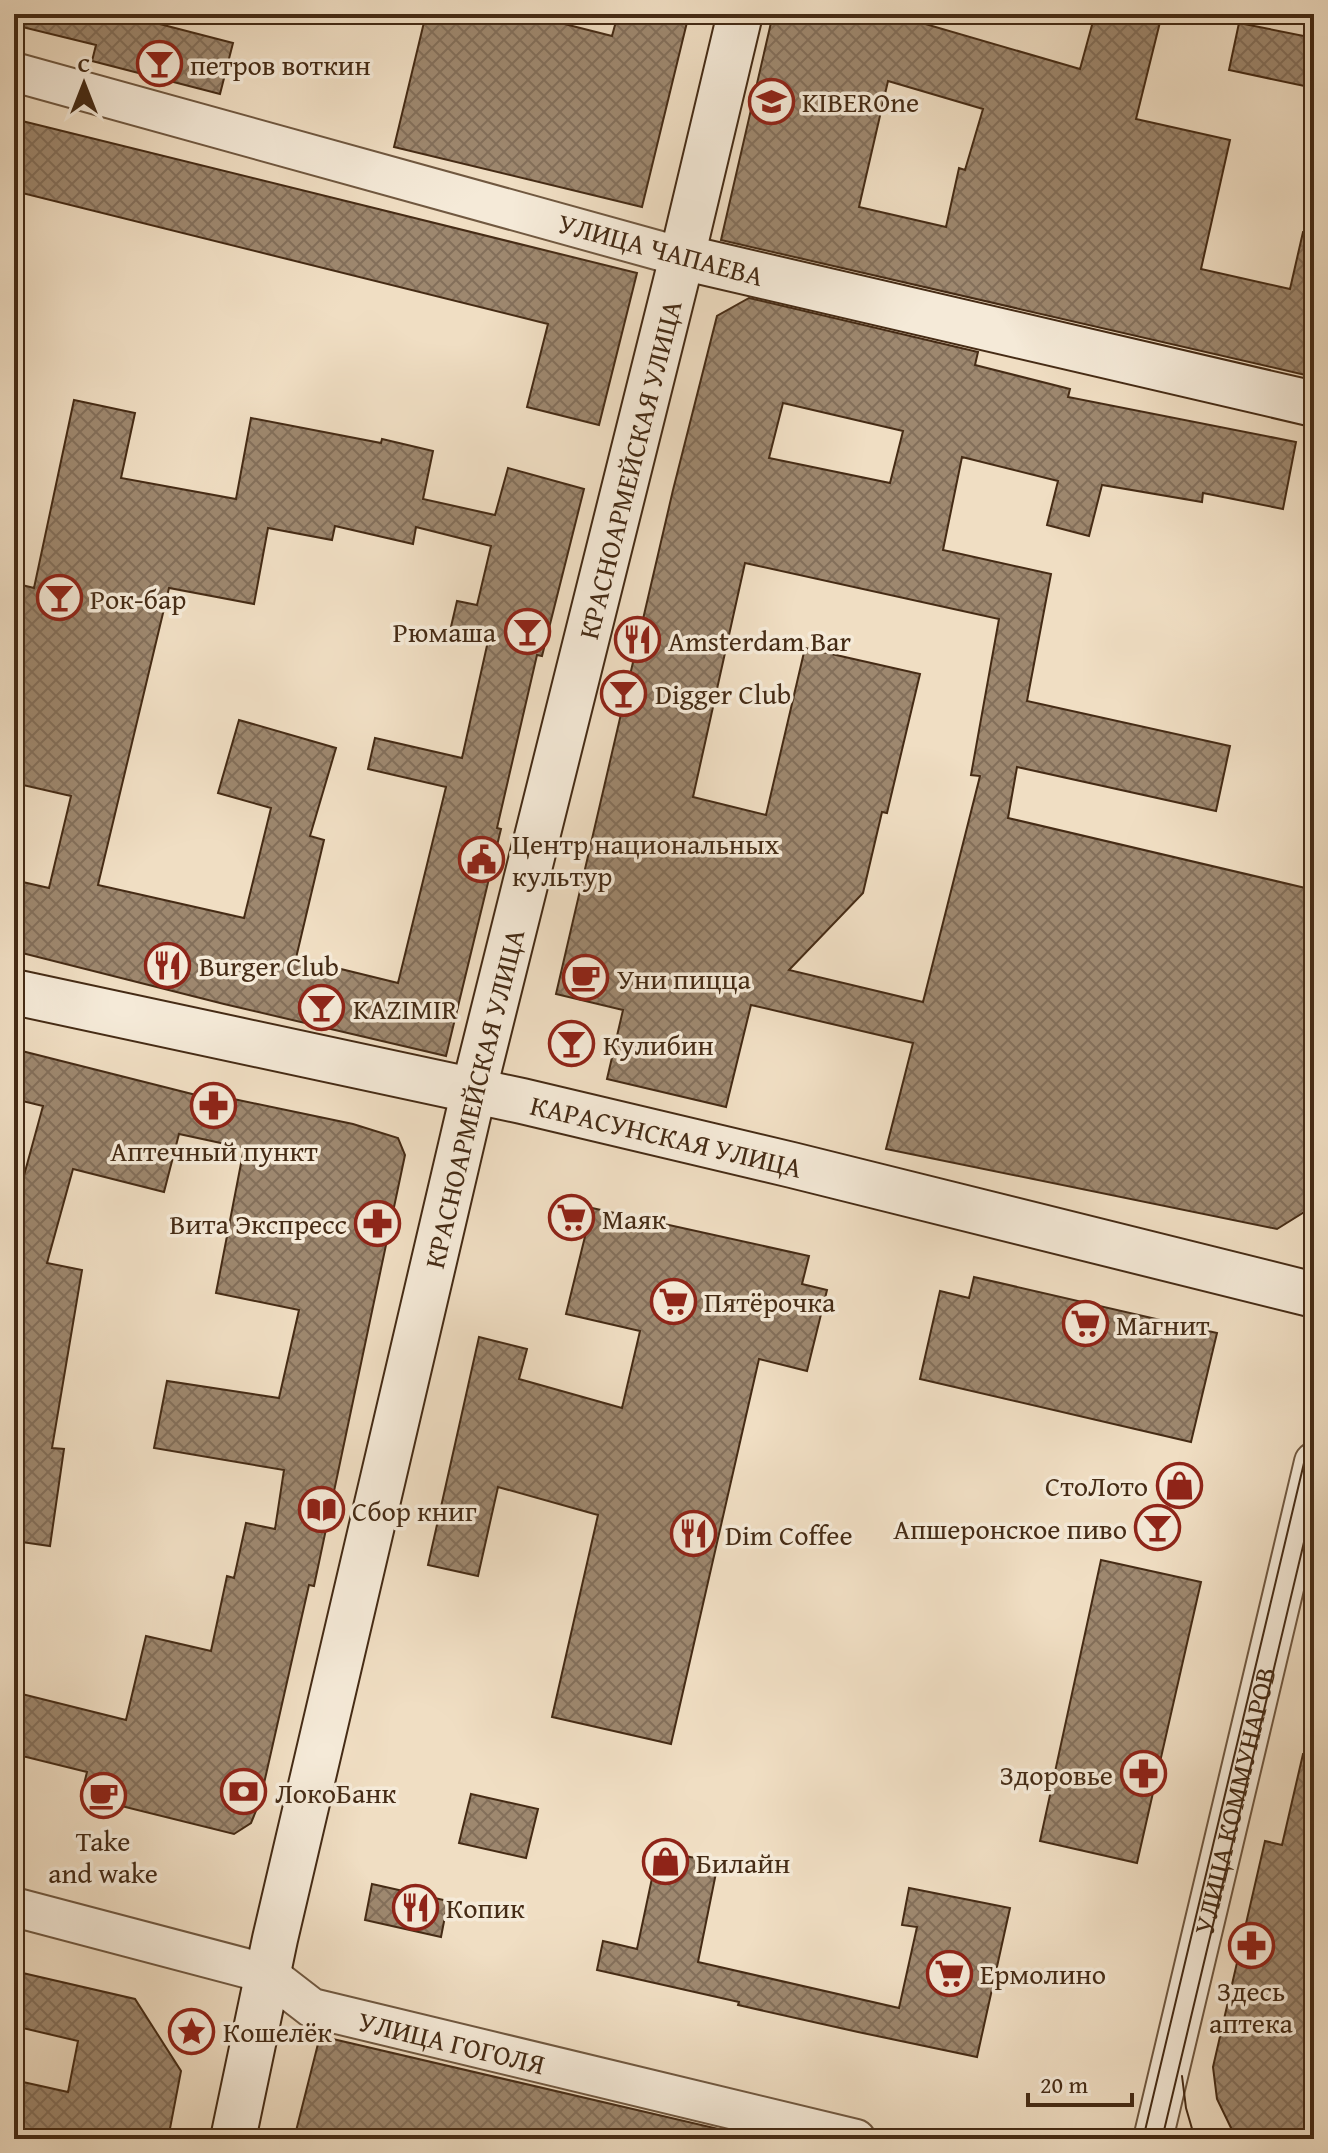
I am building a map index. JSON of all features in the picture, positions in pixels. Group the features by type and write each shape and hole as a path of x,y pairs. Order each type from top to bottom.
{"street":[{"name":"КРАСНОАРМЕЙСКАЯ УЛИЦА","path":"233,2139 268,1974 474,1091 740,14"},
{"name":"УЛИЦА ЧАПАЕВА","path":"14,72 682,257 1314,404"},
{"name":"КАРАСУНСКАЯ УЛИЦА","path":"14,992 474,1091 792,1165 1314,1295"},
{"name":"УЛИЦА КОММУНАРОВ","path":"1153,2139 1314,1462"},
{"name":"УЛИЦА ГОГОЛЯ","path":"14,1907 268,1974 312,2008 856,2139"}],"building":[{"path":"14,14 121,14 233,43 220,94 92,61 96,45 14,25"},
{"path":"426,14 525,14 612,36 618,14 689,14 642,207 394,147"},
{"path":"773,14 891,14 1080,69 1095,14 1162,14 1136,119 1230,140 1201,269 1290,289 1303,232 1314,233 1314,377 721,240","holes":["888,81 983,109 965,170 959,168 946,227 859,207"]},
{"path":"1239,23 1314,38 1314,88 1229,70"},
{"path":"14,119 637,273 599,425 527,407 548,324 14,191"},
{"path":"749,298 978,352 975,365 1070,389 1068,397 1296,442 1283,509 1203,493 1202,502 1102,485 1089,536 1047,525 1058,481 962,457 943,550 1051,574 1027,701 1230,746 1216,811 1017,767 1008,818 1314,890 1314,1206 1277,1229 886,1149 913,1043 751,1005 726,1107 607,1079 623,1010 556,994 673,490 717,316","holes":["783,403 903,431 890,483 769,458","745,563 999,619 971,775 980,776 923,1002 789,970 863,893 882,812 887,813 920,674 805,648 766,815 693,797"]},
{"path":"74,400 135,413 121,478 236,499 251,418 381,443 382,439 433,451 423,499 495,515 508,468 584,489 542,656 537,655 497,828 501,829 446,1056 14,951 14,880 49,888 71,796 14,783 14,583 34,588","holes":["335,526 413,544 416,527 491,546 477,605 457,601 450,631 488,641 462,758 375,738 368,769 446,787 398,983 296,958 324,840 310,836 336,748 239,720 218,793 271,808 244,918 98,885 169,588 254,604 268,528 332,540"]},
{"path":"14,1049 204,1097 205,1093 353,1124 398,1138 405,1155 314,1586 309,1585 260,1801 251,1823 234,1834 81,1796 87,1772 14,1754 14,1692 126,1720 146,1636 211,1651 227,1576 234,1578 246,1523 275,1529 284,1470 154,1448 167,1381 279,1398 299,1310 216,1293 244,1148 179,1134 164,1192 73,1169 47,1263 82,1270 52,1448 64,1449 50,1546 14,1541 14,1212 43,1106 14,1099"},
{"path":"592,1208 809,1256 802,1284 827,1290 807,1371 759,1359 671,1744 552,1717 598,1515 498,1487 478,1576 428,1565 479,1337 527,1349 519,1379 622,1408 640,1331 566,1314"},
{"path":"974,1277 1217,1333 1191,1442 920,1379 940,1291 969,1298"},
{"path":"1101,1560 1201,1582 1137,1863 1040,1841"},
{"path":"1303,1754 1314,1755 1314,2139 1240,2139 1234,2134 1217,2099 1213,2067 1265,1841 1282,1845"},
{"path":"471,1794 538,1809 526,1858 459,1843"},
{"path":"658,1850 718,1863 698,1962 899,2008 917,1927 902,1925 909,1888 1010,1908 977,2057 738,2005 739,2002 597,1970 603,1941 637,1949"},
{"path":"372,1884 448,1901 441,1937 365,1920"},
{"path":"14,1971 135,1999 181,2071 168,2139 14,2139 14,2080 68,2092 78,2041 14,2026"},
{"path":"320,2036 727,2131 727,2139 384,2139 362,2133 360,2139 294,2139"}],"tram line":[{"path":"1143,2139 1314,1421"},
{"path":"1162,2139 1314,1500"},
{"path":"1182,2076 1186,2108 1195,2139"}],"place":[{"name":"петров воткин","path":"159,64"},
{"name":"KIBEROne","path":"771,101"},
{"name":"Рок-бар","path":"59,598"},
{"name":"Рюмаша","path":"527,631"},
{"name":"Amsterdam Bar","path":"637,640"},
{"name":"Digger Club","path":"624,693"},
{"name":"Центр национальных культур","path":"481,859"},
{"name":"Burger Club","path":"168,965"},
{"name":"Уни пицца","path":"586,978"},
{"name":"KAZIMIR","path":"322,1008"},
{"name":"Кулибин","path":"572,1044"},
{"name":"Аптечный пункт","path":"214,1105"},
{"name":"Маяк","path":"571,1218"},
{"name":"Вита Экспресс","path":"378,1223"},
{"name":"Пятёрочка","path":"673,1301"},
{"name":"Магнит","path":"1085,1324"},
{"name":"СтоЛото","path":"1179,1485"},
{"name":"Сбор книг","path":"321,1510"},
{"name":"Апшеронское пиво","path":"1158,1528"},
{"name":"Dim Coffee","path":"694,1534"},
{"name":"Здоровье","path":"1144,1774"},
{"name":"ЛокоБанк","path":"244,1792"},
{"name":"Take and wake","path":"103,1796"},
{"name":"Билайн","path":"665,1862"},
{"name":"Копик","path":"415,1907"},
{"name":"Здесь аптека","path":"1251,1945"},
{"name":"Ермолино","path":"949,1973"},
{"name":"Кошелёк","path":"192,2031"}]}
